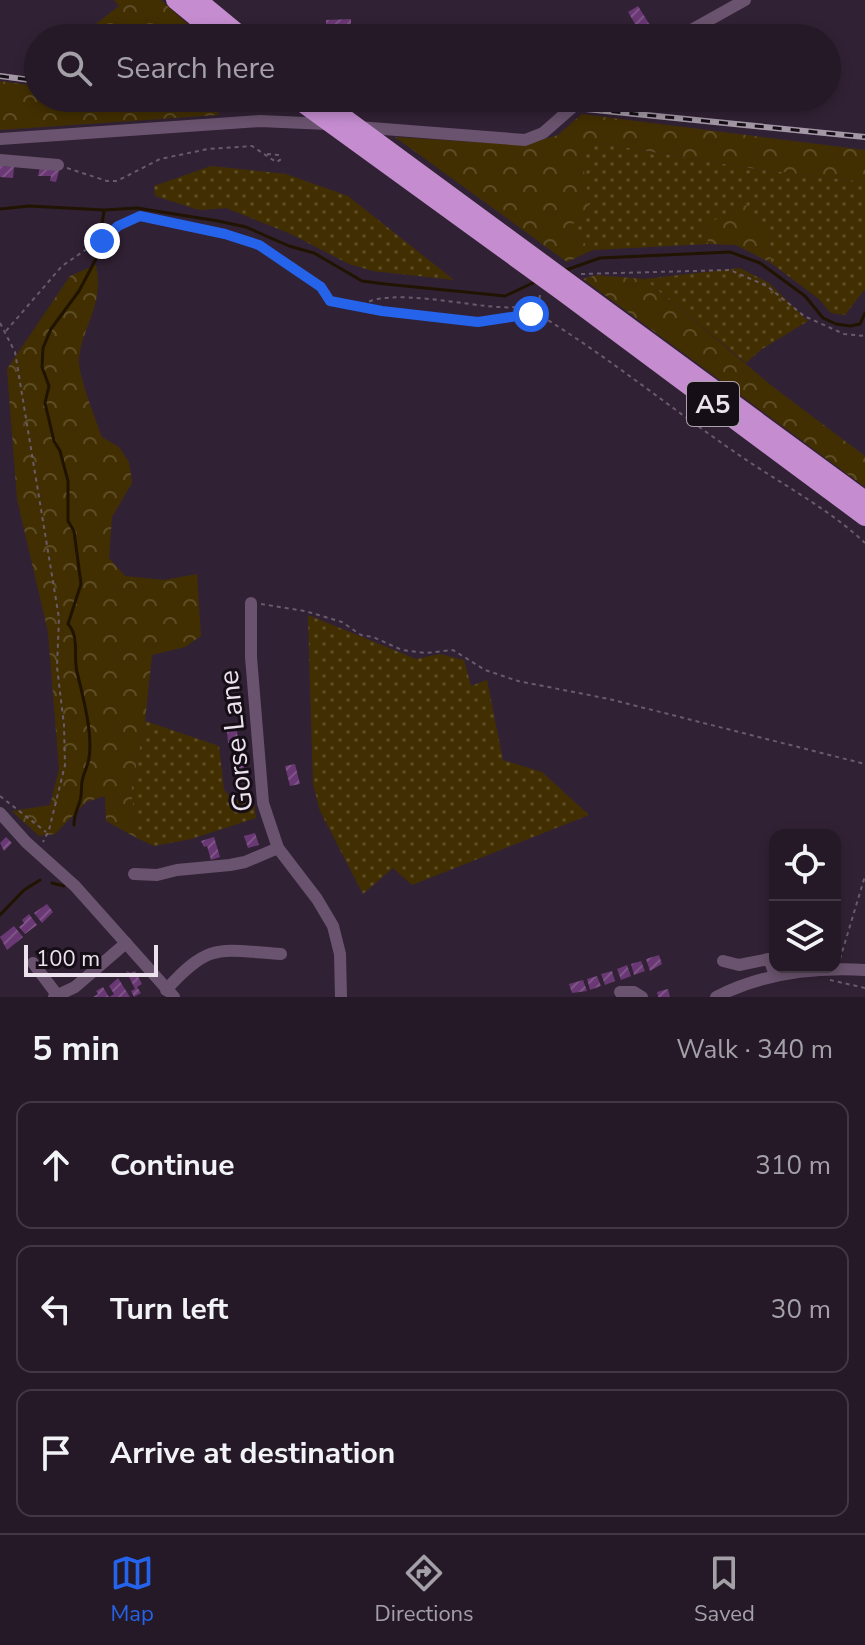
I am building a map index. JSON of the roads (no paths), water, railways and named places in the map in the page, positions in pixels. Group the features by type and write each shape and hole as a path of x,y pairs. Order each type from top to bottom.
{"highway":[{"path":"175,0 204,24"},
{"path":"198,0 227,24"},
{"name":"A5","path":"315,112 569,288 865,500"},
{"name":"A5","path":"336,112 538,267"},
{"name":"A5","path":"569,288 865,517"}],"street":[{"path":"703,24 745,0"},
{"path":"0,139 206,124 306,122 525,140 543,133 567,112"},
{"path":"0,160 58,165"},
{"name":"Gorse Lane","path":"251,603 251,657 260,789 278,848 317,899 333,926 340,954 341,997"},
{"path":"2,818 75,886 170,994 184,970 207,953 281,954"},
{"path":"134,874 157,875 192,862 245,862 278,848"},
{"path":"33,963 56,996 75,987 126,943"},
{"path":"723,961 739,965 769,959 775,975"},
{"path":"716,997 775,975 816,970 865,970"},
{"path":"620,992 641,996 649,983"}],"waterway":[{"path":"0,209 29,206 104,210 137,208 218,221 246,227 314,253 362,281 505,296 537,281"},
{"path":"74,825 90,748 87,715 76,666 75,641 68,624 81,584 74,531 68,521 68,481 45,403 49,386 42,367 43,348 51,329 79,291 97,257 104,211"},
{"path":"563,271 600,258 730,252 760,263 805,296 823,318 836,324 860,324 865,313"},
{"path":"0,915 24,890 40,880"},
{"path":"52,883 64,886"}],"railway":[{"path":"0,76 24,79"},
{"path":"616,112 865,137"}]}
